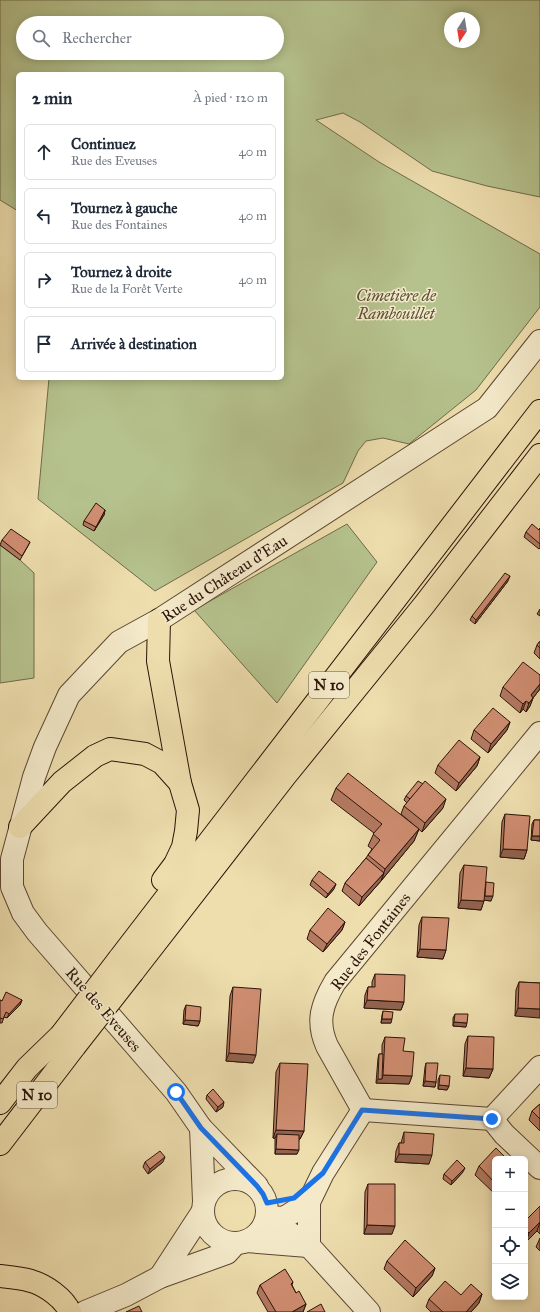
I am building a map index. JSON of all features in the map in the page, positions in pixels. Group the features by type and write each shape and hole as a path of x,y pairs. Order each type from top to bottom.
{"main road":[{"name":"N 10","path":"0,1144 62,1036 540,411"},
{"name":"N 10","path":"120,961 286,775 424,605 540,455"},
{"path":"120,961 175,864 183,847 186,831 188,810 180,784 158,661 160,620"},
{"path":"20,826 62,782 95,756 110,749 145,754 162,762 180,784"},
{"name":"N 10","path":"0,1103 27,1068 62,1036"},
{"path":"0,1276 32,1281 55,1293 68,1307 70,1312"}],"street":[{"name":"Rue du Château d'Eau","path":"4,888 34,776 45,747 69,695 119,642 160,620 487,408 540,341"},
{"name":"Rue des Fontaines","path":"362,1110 322,1036 320,1022 322,1008 327,996 335,982 540,733"},
{"name":"Rue des Eveuses","path":"4,888 37,932 176,1092 201,1128 282,1228 309,1246 369,1312"},
{"path":"492,1119 540,1067"},
{"path":"201,1128 204,1221 217,1237 226,1242 309,1246 309,1202 323,1173 362,1110 492,1119 504,1134 540,1168"},
{"path":"264,1207 294,1198 323,1173"},
{"path":"160,1277 203,1206 208,1193 214,1186 222,1181 240,1178 249,1181 264,1207 284,1218 309,1202"},
{"path":"85,1312 126,1295 160,1277 227,1253 241,1242 254,1237 261,1231 264,1207"}],"green space":[{"name":"Cimetière de Rambouillet","path":"0,0 540,0 540,197 487,186 432,171 360,122 343,113 316,120 379,162 540,254 540,307 476,390 409,444 383,438 366,441 358,451 343,483 155,591 38,499 49,380 284,380 284,72 16,72 16,210 0,200"},
{"path":"347,524 377,562 277,703 194,610"},
{"path":"0,545 34,573 34,678 0,683"}],"building":[{"path":"96,503 105,510 96,527 84,521"},
{"path":"532,524 539,530 540,528 540,544 526,532"},
{"path":"11,529 30,542 22,556 2,540"},
{"path":"505,573 510,576 476,620 472,616"},
{"path":"540,641 540,648 537,645"},
{"path":"523,662 540,675 540,684 531,695 533,698 529,703 526,701 523,704 503,687"},
{"path":"493,708 510,722 491,744 474,730"},
{"path":"459,740 480,757 459,783 438,765"},
{"path":"348,773 419,829 385,869 368,855 380,840 373,834 382,824 336,788"},
{"path":"418,781 423,784 410,799 406,796"},
{"path":"425,781 446,799 425,823 404,806"},
{"path":"505,814 530,816 527,850 503,849"},
{"path":"534,820 540,820 540,836 532,836"},
{"path":"366,858 384,873 362,897 345,883"},
{"path":"464,865 487,867 484,901 461,900"},
{"path":"319,871 336,884 328,894 312,880"},
{"path":"486,882 494,883 493,896 485,896"},
{"path":"328,908 345,922 327,944 310,930"},
{"path":"422,917 449,918 446,950 420,949"},
{"path":"375,974 405,975 404,1002 367,1000 368,987 375,987"},
{"path":"519,982 540,983 540,1009 518,1008"},
{"path":"233,987 261,989 256,1055 229,1053"},
{"path":"6,992 22,1000 9,1014 6,1012 3,1019 0,1018 0,1000 2,1001"},
{"path":"186,1005 201,1007 200,1021 185,1020"},
{"path":"383,1011 393,1012 392,1019 382,1019"},
{"path":"455,1014 468,1014 467,1023 454,1022"},
{"path":"468,1036 494,1037 493,1069 466,1068"},
{"path":"385,1037 405,1038 403,1051 414,1052 412,1076 383,1075"},
{"path":"379,1054 383,1054 382,1079 378,1079"},
{"path":"280,1063 308,1064 304,1131 276,1130"},
{"path":"426,1063 438,1063 436,1082 425,1081"},
{"path":"440,1075 450,1076 449,1086 439,1085"},
{"path":"213,1089 224,1102 218,1107 207,1095"},
{"path":"540,1104 540,1119 532,1111"},
{"path":"404,1132 434,1134 432,1155 399,1154 399,1143 404,1143"},
{"path":"277,1134 299,1135 299,1150 276,1149"},
{"path":"496,1148 504,1156 492,1156 492,1180 479,1166"},
{"path":"160,1151 165,1157 150,1169 145,1162"},
{"path":"457,1160 465,1168 452,1181 444,1174"},
{"path":"368,1184 395,1184 395,1226 367,1225"},
{"path":"540,1206 540,1222 529,1233 528,1218"},
{"path":"405,1240 435,1268 416,1288 387,1261"},
{"path":"285,1269 293,1282 291,1284 296,1293 299,1291 306,1304 292,1312 276,1312 260,1285"},
{"path":"445,1281 461,1295 471,1284 482,1294 466,1312 443,1312 429,1299"},
{"path":"321,1304 325,1312 307,1312"},
{"path":"139,1306 142,1312 126,1312"}],"route":[{"path":"176,1092 201,1128 257,1186 267,1203 294,1198 323,1173 362,1110 492,1119"}]}
